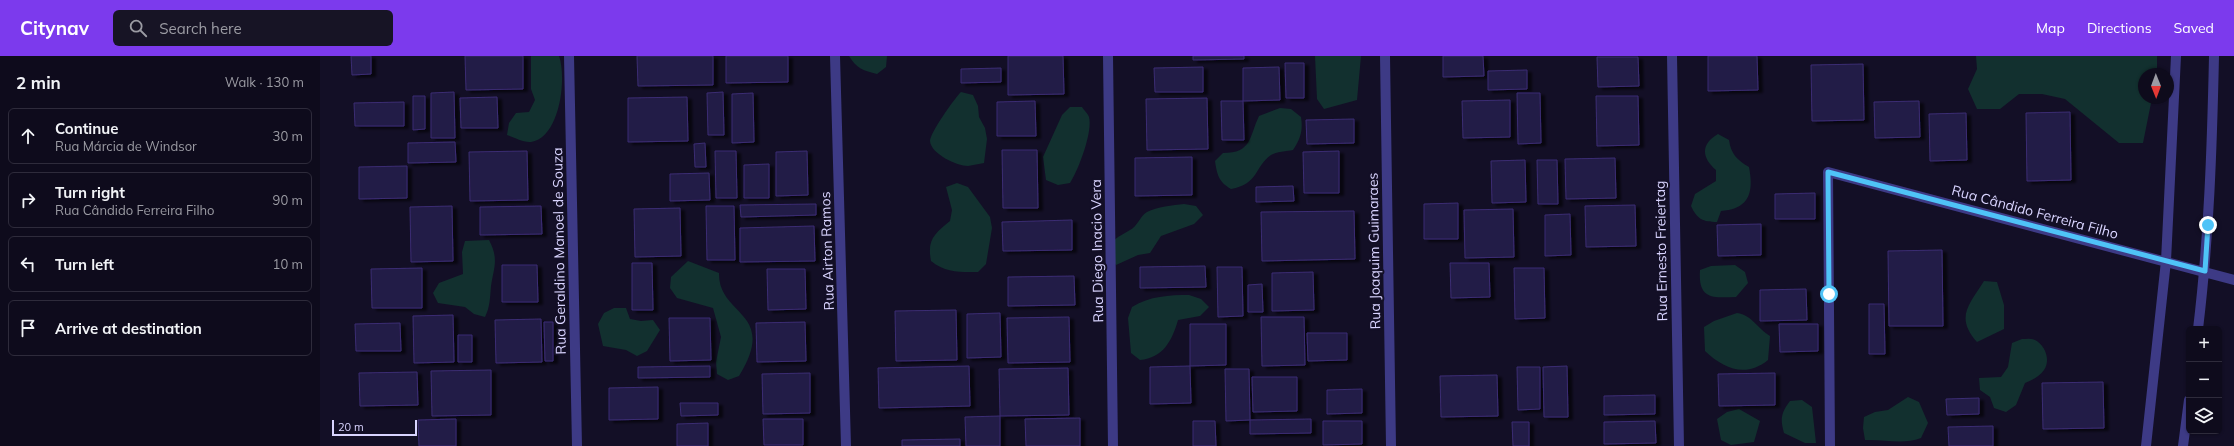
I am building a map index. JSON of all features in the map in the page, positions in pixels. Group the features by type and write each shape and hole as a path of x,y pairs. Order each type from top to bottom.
{"street":[{"name":"Rua Geraldino Manoel de Souza","path":"569,56 576,446"},
{"name":"Rua Airton Ramos","path":"835,56 846,446"},
{"name":"Rua Diego Inacio Vera","path":"1108,56 1113,446"},
{"name":"Rua Joaquim Guimaraes","path":"1385,56 1391,446"},
{"name":"Rua Ernesto Freiertag","path":"1672,56 1679,446"},
{"path":"2146,446 2166,261 2176,56"},
{"path":"2198,326 2205,271 2211,178 2214,56"},
{"name":"Rua Cândido Ferreira Filho","path":"1830,446 1828,172 2205,271 2234,280"},
{"path":"2183,446 2186,423"}],"green space":[{"path":"531,56 559,56 562,78 559,106 555,119 549,130 541,138 528,142 507,135 509,123 516,113 529,112 535,100 531,89"},
{"path":"849,56 887,56 886,67 877,74 868,72 858,66"},
{"path":"1315,56 1361,56 1357,100 1324,109 1317,99"},
{"path":"1976,56 2157,56 2157,68 2138,68 2138,104 2151,104 2143,143 2119,143 2065,99 2042,94 2019,94 2000,109 1977,109 1968,89 1977,69"},
{"path":"961,92 973,95 978,106 979,117 985,128 987,139 984,163 968,166 951,162 940,155 931,146 930,141 934,131 948,108"},
{"path":"1070,107 1082,107 1087,113 1090,124 1089,132 1081,161 1070,183 1058,185 1046,180 1043,157 1062,115"},
{"path":"1280,108 1291,109 1301,117 1301,134 1296,146 1293,150 1271,155 1247,183 1240,187 1231,189 1219,178 1215,161 1223,153 1239,150 1244,147 1251,137 1259,116"},
{"path":"1718,134 1729,140 1731,149 1735,156 1749,167 1751,185 1750,192 1743,203 1730,210 1721,211 1717,222 1712,222 1698,217 1691,206 1695,194 1716,181 1716,170 1708,160 1705,151 1708,142"},
{"path":"957,183 968,187 990,217 992,228 986,264 978,272 959,272 947,270 931,261 930,248 933,238 950,221 952,210 946,187"},
{"path":"1184,204 1196,206 1203,215 1194,224 1161,236 1150,253 1138,255 1116,265 1110,252 1111,243 1114,240 1132,229 1147,212"},
{"path":"489,240 494,253 495,263 489,306 485,317 474,314 465,307 438,303 433,293 439,283 463,274 462,252 465,241"},
{"path":"688,261 719,273 721,287 727,299 744,317 750,326 753,339 750,355 739,376 728,380 717,374 716,362 721,337 713,308 677,298 670,288 671,277"},
{"path":"1735,265 1745,272 1748,283 1736,297 1714,297 1704,292 1701,287 1700,270 1711,266"},
{"path":"1984,281 1997,282 2004,305 2004,329 1977,342 1970,333 1966,318 1969,304"},
{"path":"1174,295 1189,295 1201,299 1209,307 1200,316 1178,320 1173,335 1161,352 1155,356 1140,360 1131,353 1128,318 1132,307 1153,298"},
{"path":"614,308 626,308 630,319 641,321 653,320 660,330 647,351 637,356 626,350 603,346 598,324 604,313"},
{"path":"1737,313 1747,316 1770,336 1768,360 1760,366 1752,369 1743,370 1727,367 1705,351 1704,327 1714,321"},
{"path":"2022,339 2033,339 2039,342 2046,353 2047,362 2044,370 2038,376 2025,383 2016,405 2006,412 1994,408 1990,397 1980,390 1979,378 2001,377 2008,367 2012,343"},
{"path":"1908,397 1919,402 1928,423 1921,438 1907,441 1865,440 1863,428 1864,417 1875,412 1888,410"},
{"path":"1802,400 1812,407 1816,443 1805,443 1784,433 1782,416 1785,409 1790,401"},
{"path":"1739,409 1760,421 1754,442 1731,445 1721,440 1717,419 1727,412"}],"building":[{"path":"351,56 371,56 371,74 352,75"},
{"path":"465,56 523,56 523,89 466,90"},
{"path":"637,56 713,56 713,85 638,86"},
{"path":"726,56 788,56 788,82 726,83"},
{"path":"1008,56 1063,56 1064,94 1008,95"},
{"path":"1193,56 1244,56 1244,59 1193,60"},
{"path":"1443,56 1483,56 1484,76 1443,77"},
{"path":"1708,56 1757,56 1758,90 1708,91"},
{"path":"1597,57 1638,57 1639,86 1598,87"},
{"path":"1285,63 1304,63 1304,98 1286,98"},
{"path":"1863,64 1864,120 1812,121 1811,65"},
{"path":"1203,67 1203,92 1155,92 1154,68"},
{"path":"1279,67 1280,100 1243,101 1243,68"},
{"path":"1001,68 1001,82 961,83 961,69"},
{"path":"1527,70 1527,89 1488,90 1488,71"},
{"path":"454,92 455,138 431,138 431,93"},
{"path":"723,92 724,135 708,135 707,93"},
{"path":"753,93 754,142 732,143 732,94"},
{"path":"1517,93 1540,93 1541,143 1518,144"},
{"path":"413,96 425,96 425,129 413,130"},
{"path":"1596,96 1638,96 1639,145 1597,146"},
{"path":"497,97 498,128 461,128 460,98"},
{"path":"687,97 688,141 628,142 628,98"},
{"path":"1207,98 1208,149 1147,150 1146,99"},
{"path":"1510,100 1510,137 1463,138 1462,101"},
{"path":"1035,101 1036,136 997,136 997,102"},
{"path":"1221,101 1243,101 1244,140 1222,140"},
{"path":"1919,101 1920,137 1875,138 1874,102"},
{"path":"404,102 404,126 355,126 354,103"},
{"path":"2070,112 2071,180 2027,181 2026,113"},
{"path":"1966,113 1967,160 1930,161 1929,114"},
{"path":"1354,119 1354,143 1307,144 1306,120"},
{"path":"455,142 456,162 408,163 408,143"},
{"path":"705,143 706,167 695,167 694,144"},
{"path":"1002,150 1037,150 1038,208 1003,208"},
{"path":"527,151 528,200 470,201 469,152"},
{"path":"715,151 736,151 737,198 716,198"},
{"path":"807,151 808,195 776,196 776,152"},
{"path":"1339,151 1339,193 1304,193 1303,152"},
{"path":"1192,157 1192,195 1135,196 1135,158"},
{"path":"1615,158 1616,198 1566,199 1565,159"},
{"path":"1525,160 1526,202 1492,203 1491,161"},
{"path":"1537,160 1557,160 1558,204 1538,204"},
{"path":"769,164 769,198 744,198 744,165"},
{"path":"407,166 407,198 359,199 359,167"},
{"path":"709,173 710,200 670,201 670,174"},
{"path":"1293,186 1294,201 1256,202 1256,187"},
{"path":"1815,193 1815,219 1775,219 1775,194"},
{"path":"1458,203 1458,239 1424,239 1424,204"},
{"path":"816,204 816,215 741,217 740,205"},
{"path":"1635,205 1636,246 1586,247 1585,206"},
{"path":"452,206 453,261 411,262 410,207"},
{"path":"541,206 542,234 480,235 480,207"},
{"path":"706,206 734,206 735,260 707,260"},
{"path":"680,208 681,256 635,257 634,209"},
{"path":"1513,209 1514,257 1465,258 1464,210"},
{"path":"1354,211 1355,259 1262,261 1261,212"},
{"path":"1570,214 1571,255 1545,256 1545,215"},
{"path":"1072,220 1072,250 1003,251 1002,222"},
{"path":"1761,224 1761,255 1718,256 1717,225"},
{"path":"814,226 815,261 740,262 740,228"},
{"path":"1942,250 1943,326 1889,326 1888,251"},
{"path":"632,263 652,263 653,310 632,310"},
{"path":"1450,263 1489,263 1490,297 1451,298"},
{"path":"502,265 537,265 538,302 502,302"},
{"path":"1205,266 1206,287 1140,288 1140,267"},
{"path":"1217,267 1242,267 1243,316 1218,317"},
{"path":"422,268 422,308 372,308 371,269"},
{"path":"1514,268 1544,268 1545,318 1515,319"},
{"path":"767,269 805,269 806,309 768,310"},
{"path":"1313,272 1314,310 1272,311 1272,273"},
{"path":"1074,276 1075,305 1008,306 1008,277"},
{"path":"1262,284 1263,312 1248,312 1248,285"},
{"path":"1806,289 1807,320 1760,321 1760,290"},
{"path":"1869,304 1884,304 1885,354 1869,354"},
{"path":"956,310 957,360 896,361 895,311"},
{"path":"1000,313 1001,357 967,358 967,314"},
{"path":"453,315 454,362 414,363 413,316"},
{"path":"1069,317 1070,362 1008,363 1007,318"},
{"path":"1261,317 1304,317 1305,365 1262,366"},
{"path":"669,318 710,318 711,360 670,361"},
{"path":"541,319 542,362 496,363 495,320"},
{"path":"544,322 553,322 553,361 545,361"},
{"path":"805,322 806,361 757,362 756,323"},
{"path":"400,323 401,351 356,351 355,324"},
{"path":"1190,324 1226,324 1226,365 1190,366"},
{"path":"1779,324 1818,324 1818,351 1780,352"},
{"path":"1307,333 1347,333 1347,360 1308,361"},
{"path":"458,335 472,335 472,362 458,362"},
{"path":"710,366 710,377 638,378 638,367"},
{"path":"969,366 970,406 879,408 878,368"},
{"path":"1190,366 1191,403 1150,404 1150,367"},
{"path":"1567,366 1568,417 1544,417 1543,367"},
{"path":"1517,367 1540,367 1540,409 1518,410"},
{"path":"1068,368 1069,415 1000,416 999,369"},
{"path":"1225,369 1249,369 1250,420 1226,421"},
{"path":"491,370 491,415 432,416 431,371"},
{"path":"417,372 418,405 360,406 359,373"},
{"path":"810,373 810,413 763,414 762,374"},
{"path":"1775,373 1775,405 1719,406 1718,374"},
{"path":"1497,375 1498,416 1441,417 1440,376"},
{"path":"1252,377 1297,377 1297,411 1253,412"},
{"path":"2103,382 2104,428 2043,429 2042,383"},
{"path":"658,387 658,419 609,420 609,388"},
{"path":"1362,389 1362,413 1327,414 1327,390"},
{"path":"1655,395 1655,414 1604,415 1604,396"},
{"path":"1979,398 1979,414 1947,415 1946,399"},
{"path":"680,403 718,403 718,415 681,416"},
{"path":"1000,416 1000,446 966,446 965,417"},
{"path":"1080,418 1080,446 1026,446 1025,419"},
{"path":"456,419 456,446 419,446 418,420"},
{"path":"763,419 803,419 803,445 764,445"},
{"path":"1311,419 1311,433 1250,434 1250,420"},
{"path":"1193,421 1215,421 1216,446 1193,446"},
{"path":"1323,421 1362,421 1362,444 1323,445"},
{"path":"1655,421 1656,443 1604,444 1604,422"},
{"path":"1512,422 1529,422 1529,446 1513,446"},
{"path":"708,423 708,446 677,446 677,424"},
{"path":"1993,426 1993,446 1949,446 1948,427"},
{"path":"960,439 960,446 902,446 902,440"}],"route":[{"path":"1829,294 1828,172 2205,271 2208,225"}]}
